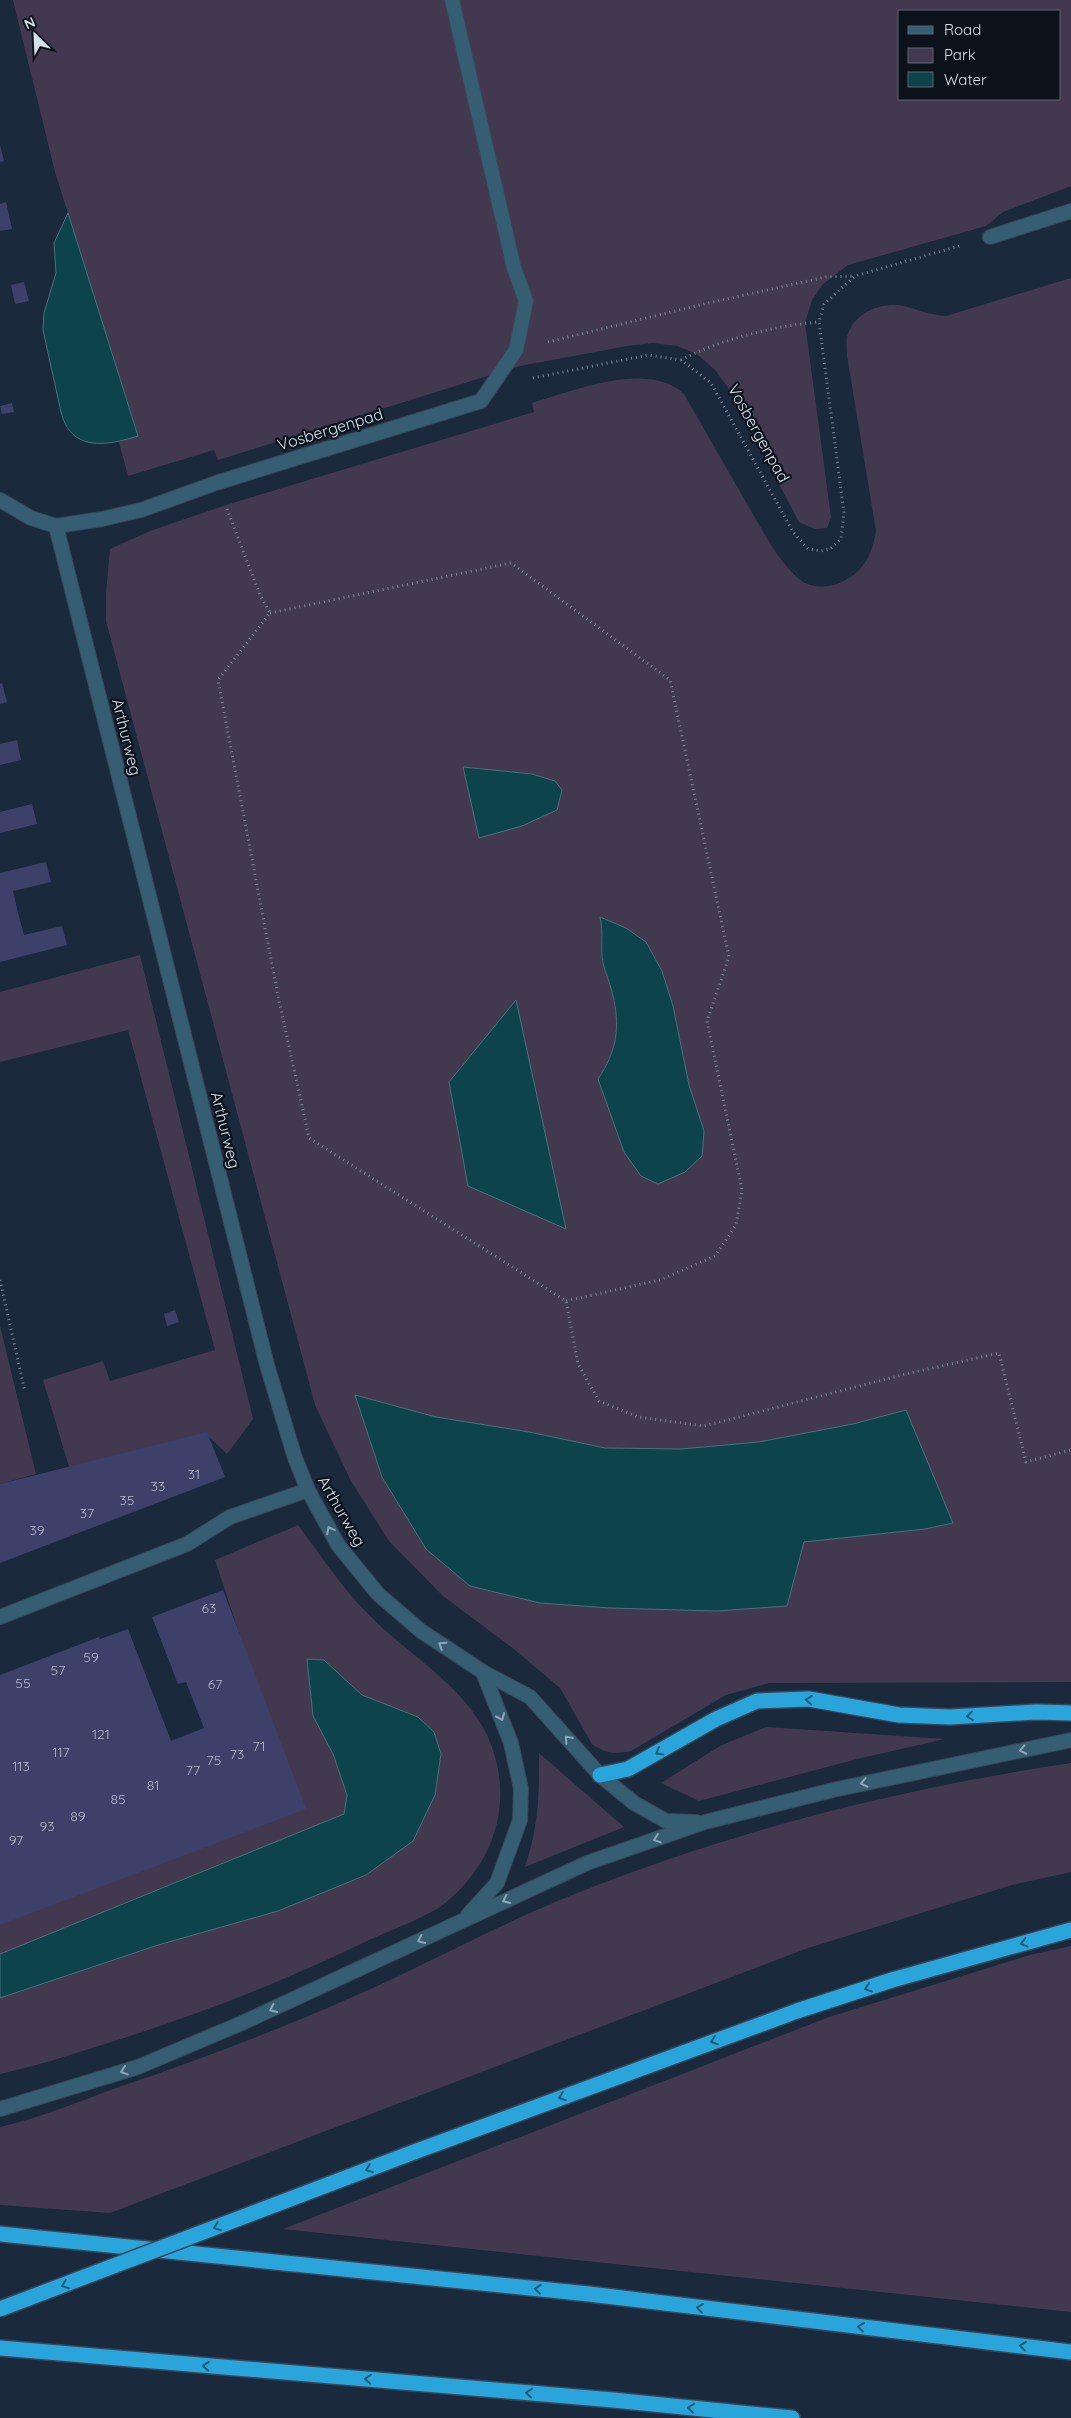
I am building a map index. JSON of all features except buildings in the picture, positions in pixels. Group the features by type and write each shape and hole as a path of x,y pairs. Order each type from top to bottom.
{"highway":[{"path":"600,1775 628,1769 716,1719 756,1701 809,1699 899,1715 950,1717 1036,1712 1071,1713"},
{"path":"0,2309 414,2152 796,2011 901,1978 1071,1930"},
{"path":"0,2234 589,2294 1071,2352"},
{"path":"0,2348 613,2400 792,2418"}],"street":[{"path":"452,0 514,268 526,301 516,350"},
{"path":"990,237 1071,211"},
{"name":"Vosbergenpad","path":"56,526 102,519 141,510 216,483 480,401 516,350"},
{"path":"0,500 31,518 56,526"},
{"name":"Arthurweg","path":"56,526 267,1365 295,1458 308,1490 338,1545 378,1594 420,1631 483,1672 530,1697 600,1775 634,1803 666,1821 705,1822"},
{"path":"0,1616 187,1544 230,1517 308,1490"},
{"path":"465,1920 497,1882 520,1820 521,1789 512,1743 483,1672"},
{"path":"0,2109 48,2096 146,2063 242,2024 587,1863 705,1822 833,1790 1071,1740"}],"path":[{"path":"516,350 760,291 826,277 855,276 990,237"},
{"path":"527,379 648,356 681,360 708,346 789,325 819,322 824,304 855,276"},
{"name":"Vosbergenpad","path":"681,360 711,383 793,532 808,549 821,552 830,549 841,539 844,513 819,322"},
{"path":"216,483 260,595 270,614"},
{"path":"511,563 670,680 729,957 707,1021 742,1190 736,1225 715,1256 660,1280 566,1301 309,1138 278,996 218,680 270,614 511,563"},
{"path":"0,1280 25,1392"},
{"path":"566,1301 578,1364 599,1401 638,1417 704,1426 902,1375 999,1353 1026,1462 1071,1450"}],"green space":[{"path":"13,0 1071,0 1071,186 1003,212 986,226 848,265 823,284 812,300 805,323 831,517 827,528 815,529 799,522 729,389 715,370 697,354 677,346 653,343 627,346 520,366 218,460 214,450 128,476 119,442 138,435 55,172"},
{"path":"1071,278 1071,1682 769,1683 726,1695 631,1751 615,1753 606,1751 592,1744 560,1688 514,1649 443,1596 389,1541 351,1481 315,1405 106,621 110,549 150,531 226,505 534,412 532,403 610,381 651,379 669,384 684,394 764,534 791,571 809,585 826,586 837,584 850,578 862,567 870,554 876,531 847,356 847,337 850,329 862,315 877,307 886,305 904,306 946,316","holes":["464,767 532,774 555,781","601,918 662,971 673,1006 689,1085 704,1131 598,1080 613,1048 617,1027 615,1004 602,958","356,1395 436,1417 529,1432 605,1448 681,1449 759,1442 853,1424 906,1410 925,1529 803,1542 610,1608 540,1603 470,1586 426,1549 382,1477"]},
{"path":"140,955 253,1419 227,1454 206,1434 69,1467 43,1380 103,1361 110,1381 215,1350 128,1030 0,1062 0,992"},
{"path":"0,1326 36,1474 0,1484"},
{"path":"298,1525 359,1605 384,1630 450,1686 478,1718 488,1737 496,1760 500,1783 500,1806 496,1828 488,1849 477,1869 462,1887 444,1904 418,1919 271,1984 205,2010 79,2052 0,2074 0,1998 158,1945 278,1911 366,1875 413,1841 435,1795 441,1754 418,1717 362,1695 324,1660 313,1716 333,1754 347,1795 344,1814 0,1954 0,1913 281,1760 215,1560"},
{"path":"766,1727 945,1739 857,1759 699,1801 661,1783 720,1746"},
{"path":"539,1753 624,1827 525,1867 536,1824"},
{"path":"1071,1763 1071,1872 1012,1885 808,1948 110,2213 0,2205 0,2127 60,2109 263,2034 375,1987 560,1900 684,1854 811,1816 876,1800 941,1786"},
{"path":"1071,1946 1071,2312 283,2229 829,2017 1030,1955"}],"water":[{"path":"68,213 138,436 102,443 91,443 81,440 66,425 61,412 43,330 44,313 56,273 54,243"},
{"path":"463,767 532,774 555,781 562,790 557,810 522,826 479,838"},
{"path":"600,917 626,928 646,942 662,971 673,1006 689,1085 704,1131 702,1156 685,1172 658,1184 641,1176 624,1152 598,1079 613,1048 617,1027 615,1004 603,963"},
{"path":"516,1000 566,1229 468,1186 449,1082"},
{"path":"355,1395 436,1417 529,1432 605,1448 681,1449 759,1442 853,1424 906,1410 953,1523 925,1529 804,1542 787,1606 717,1611 610,1608 540,1603 470,1586 426,1549 382,1477"},
{"path":"307,1659 324,1660 362,1695 418,1717 434,1732 441,1754 435,1795 413,1841 366,1875 278,1911 158,1945 0,1998 0,1954 344,1814 347,1795 333,1754 313,1716"}]}
